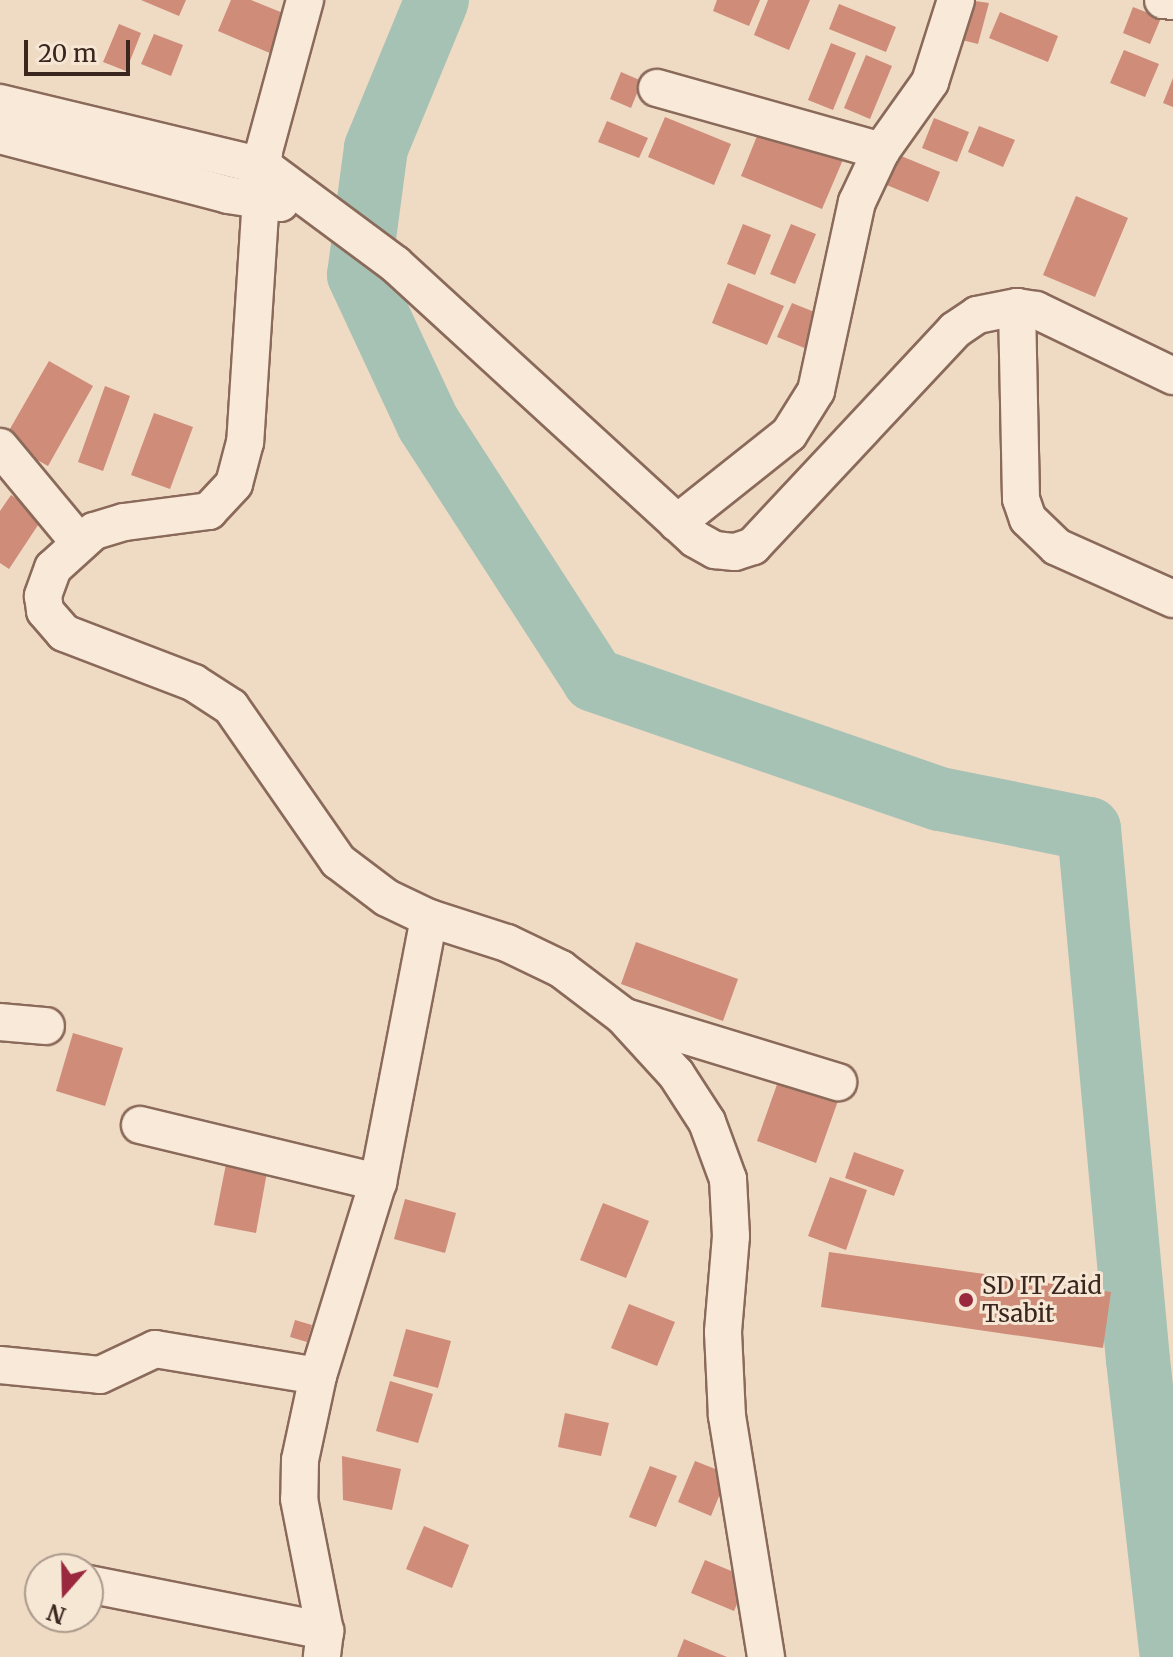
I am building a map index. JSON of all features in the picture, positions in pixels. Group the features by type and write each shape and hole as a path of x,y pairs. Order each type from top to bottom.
{"street":[{"path":"305,0 260,183 245,442 234,484 209,511 124,522 78,541 47,580 45,611 53,624 64,633 194,683 231,707 338,861 387,898 429,918 507,943 561,969 623,1016 676,1074 707,1122 728,1179 731,1236 723,1332 727,1416 766,1657"},
{"path":"677,523 789,434 816,391 857,202 881,151 930,82 956,0"},
{"path":"1163,0 1173,1"},
{"path":"657,88 881,151"},
{"path":"0,103 260,183 330,213 395,264 677,523 715,550 735,552 753,546 955,330 977,315 1017,307 1036,310 1173,376"},
{"path":"0,135 260,183"},
{"path":"1017,307 1021,499 1028,519 1057,547 1173,599"},
{"path":"0,447 78,541"},
{"path":"104,1588 324,1644 299,1499 300,1460 318,1376 378,1182 429,918"},
{"path":"623,1016 838,1082"},
{"path":"0,1022 46,1026"},
{"path":"140,1125 378,1182"},
{"path":"0,1365 100,1375 155,1349 318,1376"}],"building":[{"path":"141,0 186,0 179,16"},
{"path":"231,0 251,0 288,15 272,54 218,31"},
{"path":"717,0 760,0 749,26 713,11"},
{"path":"768,0 810,0 789,50 754,35"},
{"path":"968,0 989,3 978,44 958,39"},
{"path":"839,4 896,27 886,52 829,29"},
{"path":"1133,7 1161,18 1150,44 1123,33"},
{"path":"1000,12 1058,36 1048,62 989,38"},
{"path":"119,24 141,33 126,71 103,62"},
{"path":"154,34 183,45 171,76 141,64"},
{"path":"831,43 856,53 833,110 808,100"},
{"path":"1124,50 1159,64 1145,97 1110,83"},
{"path":"866,55 892,66 870,119 844,108"},
{"path":"621,72 642,81 631,108 610,99"},
{"path":"1173,78 1173,107 1163,103"},
{"path":"665,117 731,144 714,185 648,157"},
{"path":"934,118 969,132 957,162 922,148"},
{"path":"607,121 648,138 639,158 598,142"},
{"path":"763,121 845,155 822,209 741,176"},
{"path":"979,126 1015,140 1003,167 968,152"},
{"path":"889,151 940,172 928,202 877,181"},
{"path":"1076,196 1128,218 1095,297 1043,275"},
{"path":"743,224 771,235 755,275 727,264"},
{"path":"791,224 816,234 795,284 770,274"},
{"path":"728,283 784,306 767,345 712,323"},
{"path":"792,303 822,315 807,349 777,337"},
{"path":"49,361 93,386 48,466 3,441"},
{"path":"105,386 130,396 103,471 78,462"},
{"path":"154,413 193,427 170,489 131,475"},
{"path":"11,495 44,516 9,569 0,563 0,511"},
{"path":"636,942 738,979 723,1021 621,984"},
{"path":"73,1033 123,1048 105,1106 56,1091"},
{"path":"780,1076 839,1098 816,1163 757,1141"},
{"path":"854,1152 904,1170 894,1196 845,1178"},
{"path":"226,1164 267,1172 256,1233 214,1225"},
{"path":"830,1177 867,1190 846,1250 808,1236"},
{"path":"405,1199 456,1213 445,1253 394,1239"},
{"path":"603,1203 649,1221 626,1278 580,1260"},
{"name":"SD IT Zaid Tsabit","path":"829,1252 1111,1292 1103,1348 821,1307"},
{"path":"629,1304 675,1322 657,1366 611,1348"},
{"path":"295,1320 312,1325 307,1342 290,1337"},
{"path":"406,1329 451,1341 438,1388 393,1376"},
{"path":"390,1381 433,1394 418,1443 376,1431"},
{"path":"565,1413 609,1423 601,1456 558,1447"},
{"path":"342,1456 401,1469 392,1510 343,1500"},
{"path":"695,1461 728,1474 711,1516 678,1502"},
{"path":"650,1466 677,1476 656,1527 629,1517"},
{"path":"424,1526 469,1545 452,1588 406,1569"},
{"path":"705,1560 748,1578 734,1611 691,1593"},
{"path":"684,1639 727,1657 677,1657"}],"waterway":[{"path":"437,0 376,148 359,275 428,423 594,680 940,799 1089,829 1138,1360 1172,1657"}],"place":[{"name":"SD IT Zaid Tsabit","path":"966,1300"}]}
